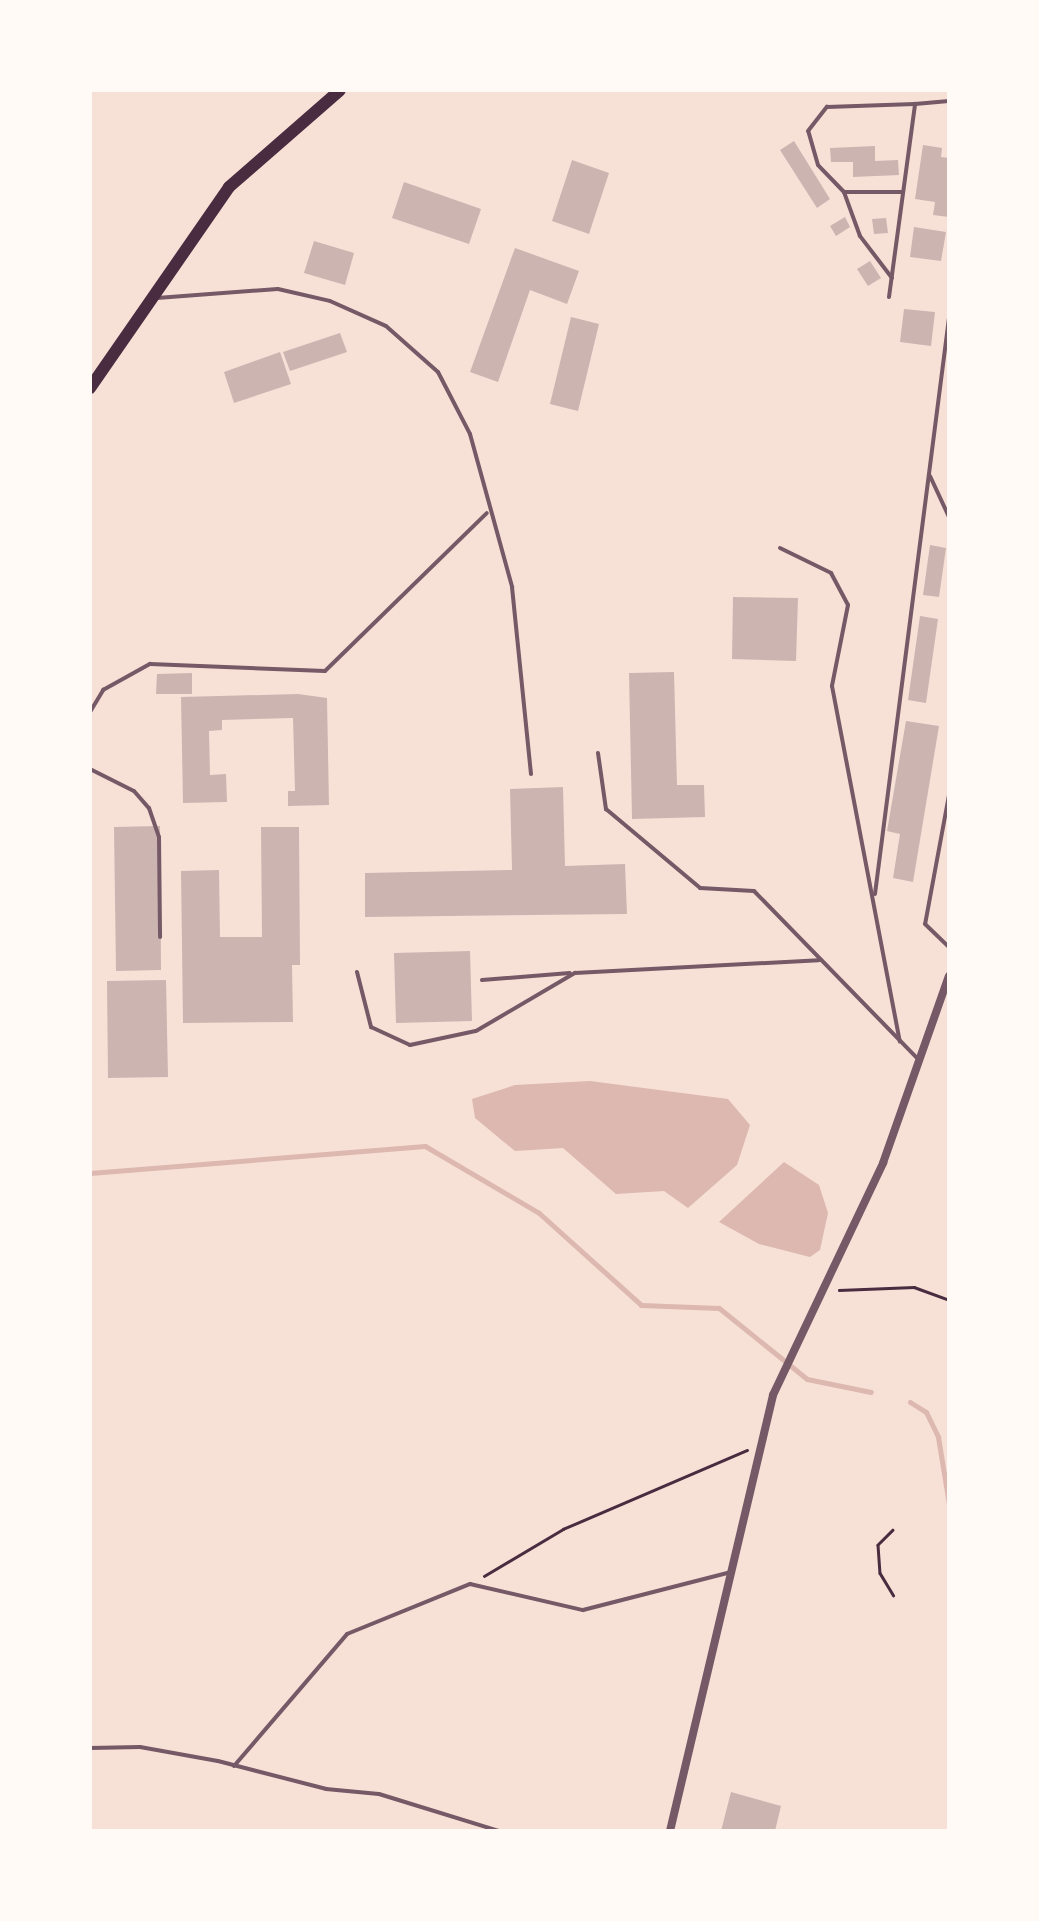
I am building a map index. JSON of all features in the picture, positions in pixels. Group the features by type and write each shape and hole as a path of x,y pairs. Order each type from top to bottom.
{"main road":[{"path":"90,388 229,187 340,90"}],"street":[{"path":"670,1831 762,1444 782,1376 882,1163 949,976"}],"lane":[{"path":"892,278 860,236 844,192 818,165 808,131 827,107 949,102"},
{"path":"890,298 915,104"},
{"path":"844,192 903,192"},
{"path":"152,298 278,289 330,301 386,326 438,372 470,434 488,512 512,587 531,774"},
{"path":"875,894 949,318"},
{"path":"929,474 949,517"},
{"path":"90,712 103,690 150,664 325,671 488,512"},
{"path":"780,548 832,573 848,605 832,686 875,894 900,1042"},
{"path":"598,752 606,810 700,888 754,891 919,1060"},
{"path":"90,769 134,791 150,808 160,837 160,936"},
{"path":"949,795 925,924 949,947"},
{"path":"482,980 819,960"},
{"path":"357,972 371,1027 410,1046 476,1031 575,973"},
{"path":"234,1766 347,1634 470,1584 583,1610 731,1572"},
{"path":"90,1748 140,1747 326,1789 379,1794 499,1831"}],"path":[{"path":"822,1290 914,1288 949,1300"},
{"path":"470,1584 563,1529 762,1444"},
{"path":"892,1530 878,1545 880,1574 893,1595"}],"shaded area":[{"path":"590,1081 728,1099 750,1125 737,1165 688,1208 664,1191 616,1194 563,1148 515,1151 475,1118 472,1099 515,1085"},
{"path":"784,1162 819,1185 828,1213 820,1250 810,1257 759,1244 719,1222"}],"building":[{"path":"794,141 830,199 817,208 780,150"},
{"path":"923,145 942,148 941,157 949,158 949,217 933,215 935,202 915,199"},
{"path":"875,146 875,161 898,160 899,175 853,177 853,162 831,162 830,148"},
{"path":"572,160 609,173 589,234 552,221"},
{"path":"404,182 481,209 469,244 392,218"},
{"path":"845,217 850,227 836,236 830,226"},
{"path":"886,218 888,233 874,234 872,219"},
{"path":"914,227 946,232 941,261 910,257"},
{"path":"314,241 354,253 345,285 304,273"},
{"path":"515,248 579,271 567,304 530,290 498,382 470,372"},
{"path":"870,261 881,278 868,286 857,269"},
{"path":"904,309 935,312 931,346 900,342"},
{"path":"571,317 599,324 578,411 550,404"},
{"path":"340,333 347,352 290,371 283,352"},
{"path":"280,352 291,384 234,403 224,372"},
{"path":"930,545 946,548 939,597 923,595"},
{"path":"733,597 798,598 796,661 732,659"},
{"path":"920,616 938,619 926,703 908,700"},
{"path":"674,672 677,785 704,785 705,817 632,819 629,673"},
{"path":"192,673 192,694 156,694 157,674"},
{"path":"298,694 327,698 329,805 288,806 288,791 295,791 293,718 222,720 222,730 209,731 210,775 226,774 227,802 183,803 181,697"},
{"path":"906,721 939,726 913,882 893,878 900,834 887,831"},
{"path":"563,787 565,866 625,864 627,914 365,917 365,873 512,870 510,789"},
{"path":"160,826 161,970 116,971 114,827"},
{"path":"261,827 299,827 300,965 292,965 293,1022 183,1023 181,871 219,870 220,937 262,937"},
{"path":"470,951 472,1021 396,1023 394,953"},
{"path":"166,980 168,1077 108,1078 107,981"},
{"path":"731,1792 781,1806 775,1831 721,1831"}],"waterway":[{"path":"90,1173 425,1146 539,1213 641,1305 719,1308 807,1379 871,1392"},
{"path":"910,1402 926,1412 938,1437 949,1504"}]}
